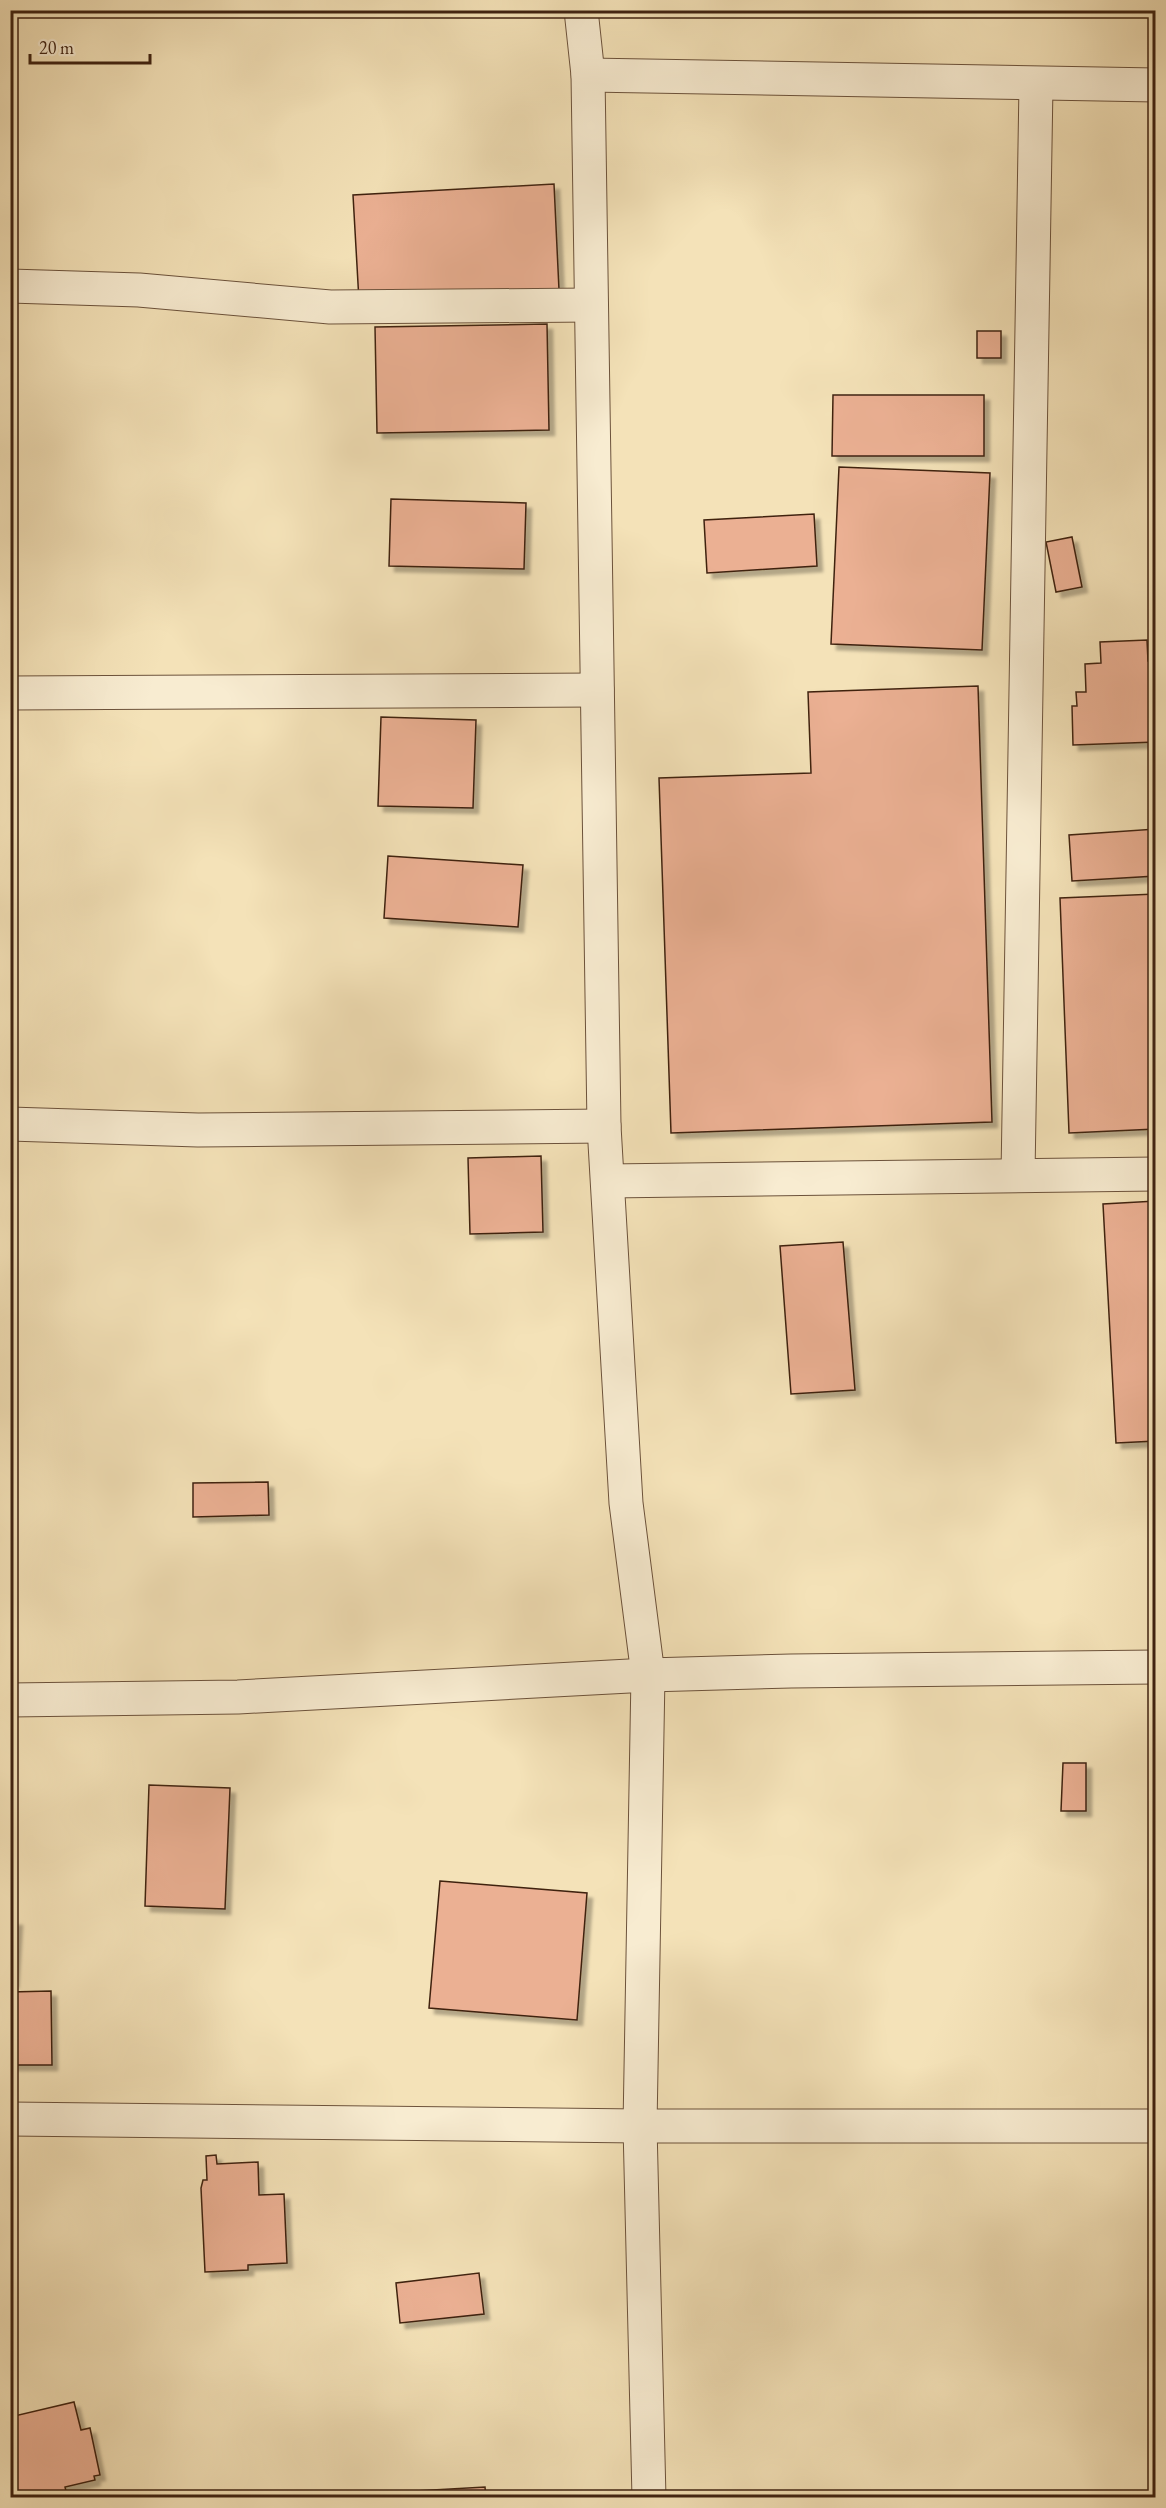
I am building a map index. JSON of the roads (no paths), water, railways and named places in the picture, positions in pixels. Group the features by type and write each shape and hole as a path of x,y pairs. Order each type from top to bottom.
{"street":[{"path":"581,10 588,75 604,1126 626,1503 648,1675 640,2126 649,2498"},
{"path":"588,75 1155,86"},
{"path":"1018,1175 1036,85"},
{"path":"10,286 139,290 330,306 591,304"},
{"path":"10,693 597,690"},
{"path":"10,1124 198,1130 604,1126"},
{"path":"608,1181 1155,1174"},
{"path":"10,1700 238,1697 648,1675 1155,1667"},
{"path":"10,2119 640,2126 1155,2126"}]}
